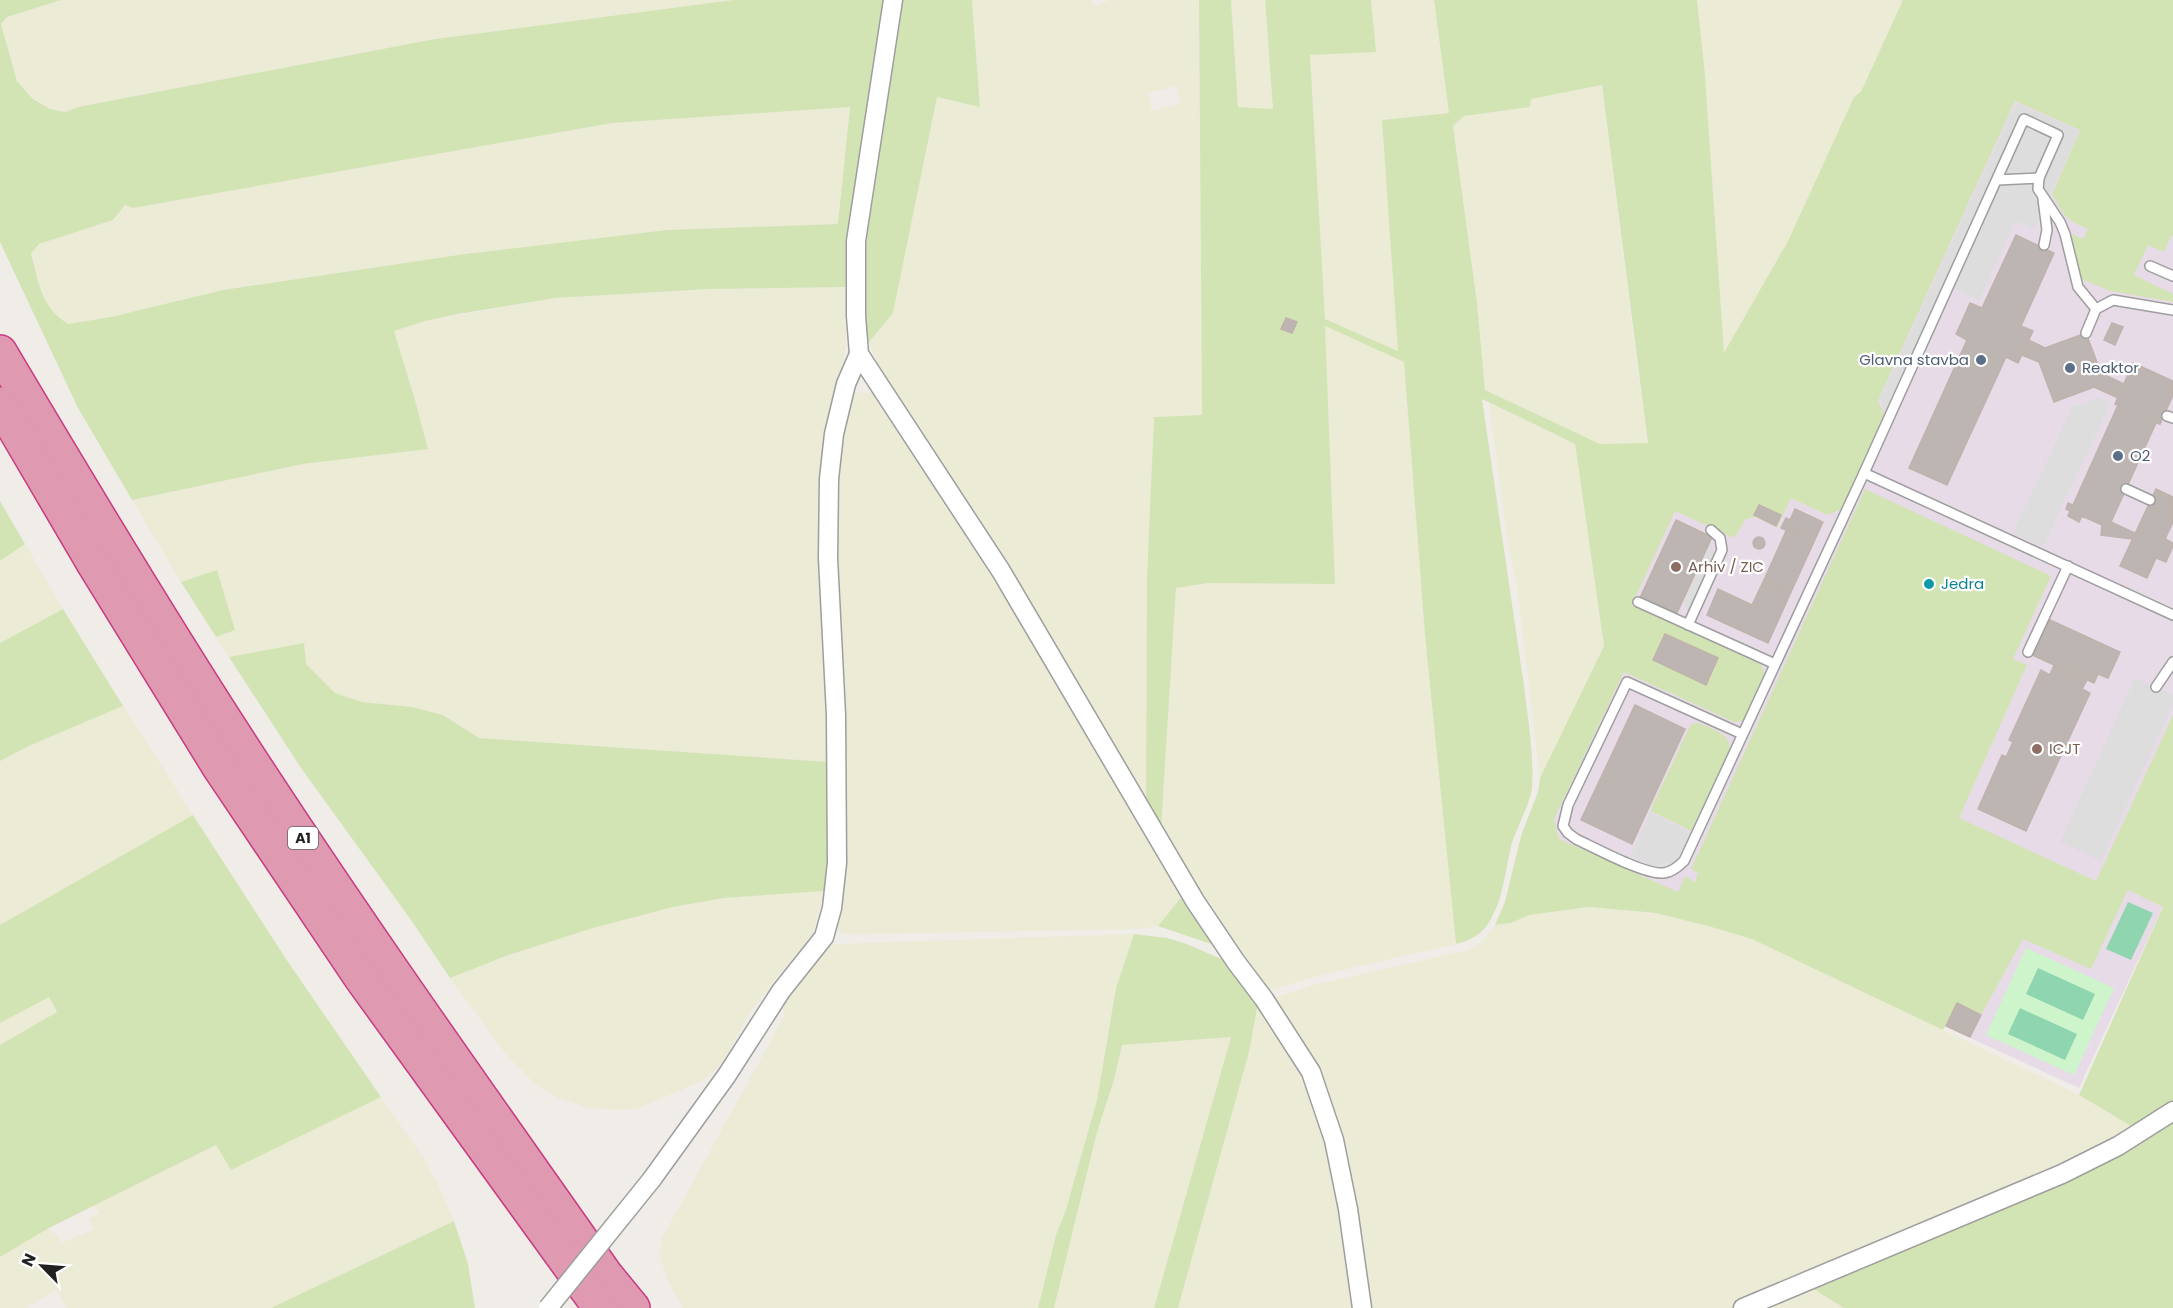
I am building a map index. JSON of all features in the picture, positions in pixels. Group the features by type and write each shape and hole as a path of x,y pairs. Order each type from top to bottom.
{"highway":[{"name":"A1","path":"0,352 116,547 248,755 392,972 606,1275 633,1308"},
{"name":"A1","path":"0,404 92,561 219,767 361,978 600,1308"}],"street":[{"path":"548,1308 652,1179 727,1074 781,991 824,937 832,908 837,862 836,715 828,558 829,479 834,434 846,384 859,354 856,316 856,241 893,0"},
{"path":"859,354 1001,570 1195,901 1264,999 1311,1072 1334,1140 1362,1308"},
{"path":"1743,1308 2062,1174 2118,1146 2173,1111"}],"lane":[{"path":"1743,734 1627,682 1568,805 1563,826 1576,839 1645,870 1667,873 1684,861 1743,734 1775,664 1864,473 2024,119 2058,135 2039,178 2038,189 2065,234 2079,287 2096,309"},
{"path":"1997,180 2039,178"},
{"path":"2042,197 2047,230 2044,245"},
{"path":"2150,266 2173,276"},
{"path":"2086,333 2096,309 2113,300 2173,310"},
{"path":"1864,473 2173,615"},
{"path":"2126,489 2150,500"},
{"path":"1688,625 1722,549 1720,538 1711,530"},
{"path":"2028,652 2068,566"},
{"path":"1638,603 1775,664"},
{"path":"2156,687 2173,662"}],"shaded area":[{"path":"1903,0 2173,94 2173,885 2079,1088 1524,833"},
{"path":"2016,103 2079,131 2034,229 2016,221 1979,300 1946,285 1886,413 1880,400"},
{"path":"2099,397 2111,403 2043,547 2013,533 2072,407"},
{"path":"1710,543 1716,556 1689,614 1683,601"},
{"path":"2135,678 2173,695 2173,705 2101,861 2060,842"},
{"path":"1650,813 1691,833 1677,861 1654,867 1631,856"}],"green space":[{"path":"0,0 61,0 7,17 1,24 17,81 33,99 50,109 65,112 78,107 435,39 733,0 886,0 850,238 846,287 709,289 555,298 458,314 394,331 428,449 303,464 132,500 78,408 0,242","holes":["850,107 838,224 667,230 465,254 223,290 111,317 68,324 46,302 31,254 39,244 113,220 125,205 133,208 612,123"]},
{"path":"61,0 733,0 435,39 78,107 65,112 50,109 33,98 17,81 1,24 7,17"},
{"path":"900,0 972,0 980,107 937,97 893,313 869,342 862,316 862,271"},
{"path":"972,0 1091,0 1094,6 1110,0 1199,0 1202,416 1154,418 1147,577 1146,803 995,547 886,382 869,342 893,313 937,97 980,106","holes":["1176,86 1181,103 1152,111 1148,93"]},
{"path":"1199,0 1231,0 1238,107 1273,109 1265,0 1371,0 1376,52 1310,55 1325,319 1398,351 1382,120 1449,113 1434,0 1697,0 1705,75 1724,353 1788,241 1854,97 1861,92 1903,0 2173,0 2173,236 2164,252 2148,245 2134,275 2173,294 2173,302 2110,291 2081,279 2072,234 2083,239 2088,229 2074,223 2066,216 2052,194 2080,130 2015,101 1878,401 1885,415 1842,509 1827,515 1791,498 1777,528 1756,517 1746,519 1734,538 1675,511 1632,605 1760,664 1765,673 1743,721 1734,722 1624,672 1554,819 1559,839 1678,892 1685,876 1695,882 1698,873 1691,869 1865,489 2051,576 2013,659 2027,665 1959,818 2096,881 2173,715 2173,1105 2136,1129 2079,1095 2163,907 2128,890 2091,969 2023,939 1981,1015 1957,1003 1943,1030 1752,939 1656,913 1589,907 1529,915 1511,923 1495,925 1505,902 1521,836 1538,792 1540,778 1604,646 1575,444 1482,399 1524,686 1531,749 1532,787 1512,843 1501,894 1494,913 1479,934 1456,944 1425,635 1404,362 1325,326 1335,584 1209,583 1176,588 1161,829 1146,803 1147,577 1154,417 1202,415","holes":["1602,85 1648,443 1600,444 1485,390 1477,303 1453,126 1464,116 1530,107 1531,99"]},
{"path":"1231,0 1265,0 1273,109 1238,107"},
{"path":"1371,0 1434,0 1449,113 1382,120 1399,351 1325,319 1309,54 1375,52"},
{"path":"1697,0 1903,0 1861,92 1854,97 1788,241 1724,354 1705,75"},
{"path":"1602,85 1648,443 1600,444 1485,390 1477,303 1453,126 1463,116 1530,107 1531,99"},
{"path":"850,107 839,224 667,230 465,254 223,290 111,317 68,324 58,318 46,304 31,255 39,244 113,220 125,205 133,208 612,123"},
{"path":"846,287 846,347 833,407 820,557 829,762 479,738 443,715 412,707 362,702 335,693 306,664 304,643 229,657 216,637 234,630 217,571 181,582 132,500 303,464 428,449 394,331 425,321 555,298 709,289"},
{"path":"1324,326 1404,361 1425,635 1456,944 1324,974 1270,990 1262,988 1242,963 1161,829 1176,588 1209,583 1334,584"},
{"path":"859,392 875,394 960,520 1048,662 1133,815 1184,894 1158,926 1139,929 866,934 843,934 838,930 840,887 835,535 839,452 851,398"},
{"path":"1489,403 1575,444 1604,646 1540,778 1517,586 1507,537"},
{"path":"0,501 25,544 0,561"},
{"path":"25,544 63,609 0,643 0,561"},
{"path":"217,570 235,630 216,637 181,582"},
{"path":"63,609 123,706 31,745 0,761 0,643"},
{"path":"304,643 306,664 335,693 362,702 412,707 443,715 479,738 829,762 828,868 824,891 724,898 673,907 593,928 506,956 450,978 301,768 229,657"},
{"path":"123,706 193,815 0,925 0,761 31,745"},
{"path":"1699,723 1724,735 1730,749 1691,831 1650,811 1689,728 1692,724"},
{"path":"193,815 288,962 381,1097 231,1170 216,1145 49,1228 0,1257 0,1045 57,1012 49,997 0,1023 0,925"},
{"path":"824,891 813,935 751,1011 721,1065 702,1081 639,1108 623,1110 589,1108 556,1097 536,1085 505,1053 450,978 506,956 593,928 673,907 724,898"},
{"path":"1184,894 1217,946 1158,926"},
{"path":"2128,902 2153,913 2131,960 2106,949"},
{"path":"1589,907 1656,913 1752,939 2079,1095 2136,1129 2083,1159 1732,1308 1369,1308 1322,1082 1304,1044 1273,1003 1277,997 1314,985 1469,950 1485,939 1495,925 1511,923 1529,915"},
{"path":"1134,934 1116,988 1097,1100 1065,1213 1056,1235 1038,1308 683,1308 669,1283 659,1255 662,1238 784,1017 784,1005 825,949 836,944"},
{"path":"1134,934 1167,938 1226,961 1258,1003 1249,1052 1178,1308 1154,1308 1231,1037 1122,1045 1114,1080 1097,1132 1054,1308 1038,1308 1056,1235 1065,1213 1097,1100 1116,988"},
{"path":"2026,948 2114,988 2074,1075 1986,1035"},
{"path":"2038,968 2095,994 2083,1020 2026,994"},
{"path":"50,996 57,1013 0,1045 0,1023"},
{"path":"1258,1003 1308,1083 1326,1136 1343,1234 1352,1308 1178,1308 1249,1052"},
{"path":"2020,1008 2077,1034 2065,1060 2008,1034"},
{"path":"1231,1037 1154,1308 1054,1308 1097,1132 1114,1080 1122,1045"},
{"path":"381,1097 426,1162 454,1221 271,1308 66,1308 57,1290 28,1308 0,1308 0,1257 49,1228 53,1234 56,1233 62,1243 93,1229 89,1219 99,1213 94,1205 216,1145 231,1170"},
{"path":"2173,1117 2173,1308 1844,1308 1807,1285"},
{"path":"454,1221 468,1264 475,1308 271,1308"},
{"path":"1807,1285 1844,1308 1754,1308"}],"building":[{"name":"Glavna stavba","path":"2016,235 2054,253 2021,326 2033,331 2018,363 2006,357 1947,485 1909,468 1967,340 1956,334 1970,303 1982,308"},
{"path":"1286,318 1297,322 1292,333 1281,329"},
{"path":"2112,323 2123,327 2115,345 2104,340"},
{"name":"Reaktor","path":"2086,333 2101,373 2124,384 2118,398 2094,387 2054,402 2039,362 2022,355 2029,340 2045,348"},
{"name":"O2","path":"2133,363 2173,381 2173,395 2160,424 2156,423 2111,522 2135,533 2132,539 2101,535 2102,525 2082,516 2079,522 2068,516 2070,511 2066,509 2068,503 2073,505 2118,405 2115,404"},
{"name":"O2","path":"2156,489 2173,497 2173,522 2165,539 2173,543 2173,546 2166,562 2156,558 2147,578 2120,566"},
{"path":"1759,505 1781,515 1776,526 1754,515"},
{"path":"1795,509 1823,522 1817,535 1800,527 1796,535 1781,528 1786,518 1790,520"},
{"name":"Arhiv / ZIC","path":"1676,520 1712,537 1676,615 1640,598"},
{"path":"1800,527 1817,535 1791,592 1764,580 1786,531 1796,535"},
{"path":"1761,537 1764,538 1764,548 1757,549 1754,548 1753,541 1754,538"},
{"path":"1764,580 1791,592 1768,643 1707,615 1718,589 1752,605"},
{"path":"2048,619 2120,652 2108,678 2098,674 2094,683 2032,655"},
{"path":"1665,634 1718,658 1706,685 1653,660"},
{"name":"ICJT","path":"2054,665 2087,680 2082,689 2090,693 2026,831 1978,809 2002,755 2006,757 2013,742 2009,740 2041,670 2050,675"},
{"path":"1635,705 1685,729 1632,844 1581,820"},
{"path":"1957,1003 1981,1015 1970,1037 1946,1026"}],"place":[{"name":"Glavna stavba","path":"1981,360"},
{"name":"Reaktor","path":"2070,368"},
{"name":"O2","path":"2118,456"},
{"name":"Arhiv / ZIC","path":"1676,567"},
{"name":"Jedra","path":"1929,584"},
{"name":"ICJT","path":"2037,749"}]}
